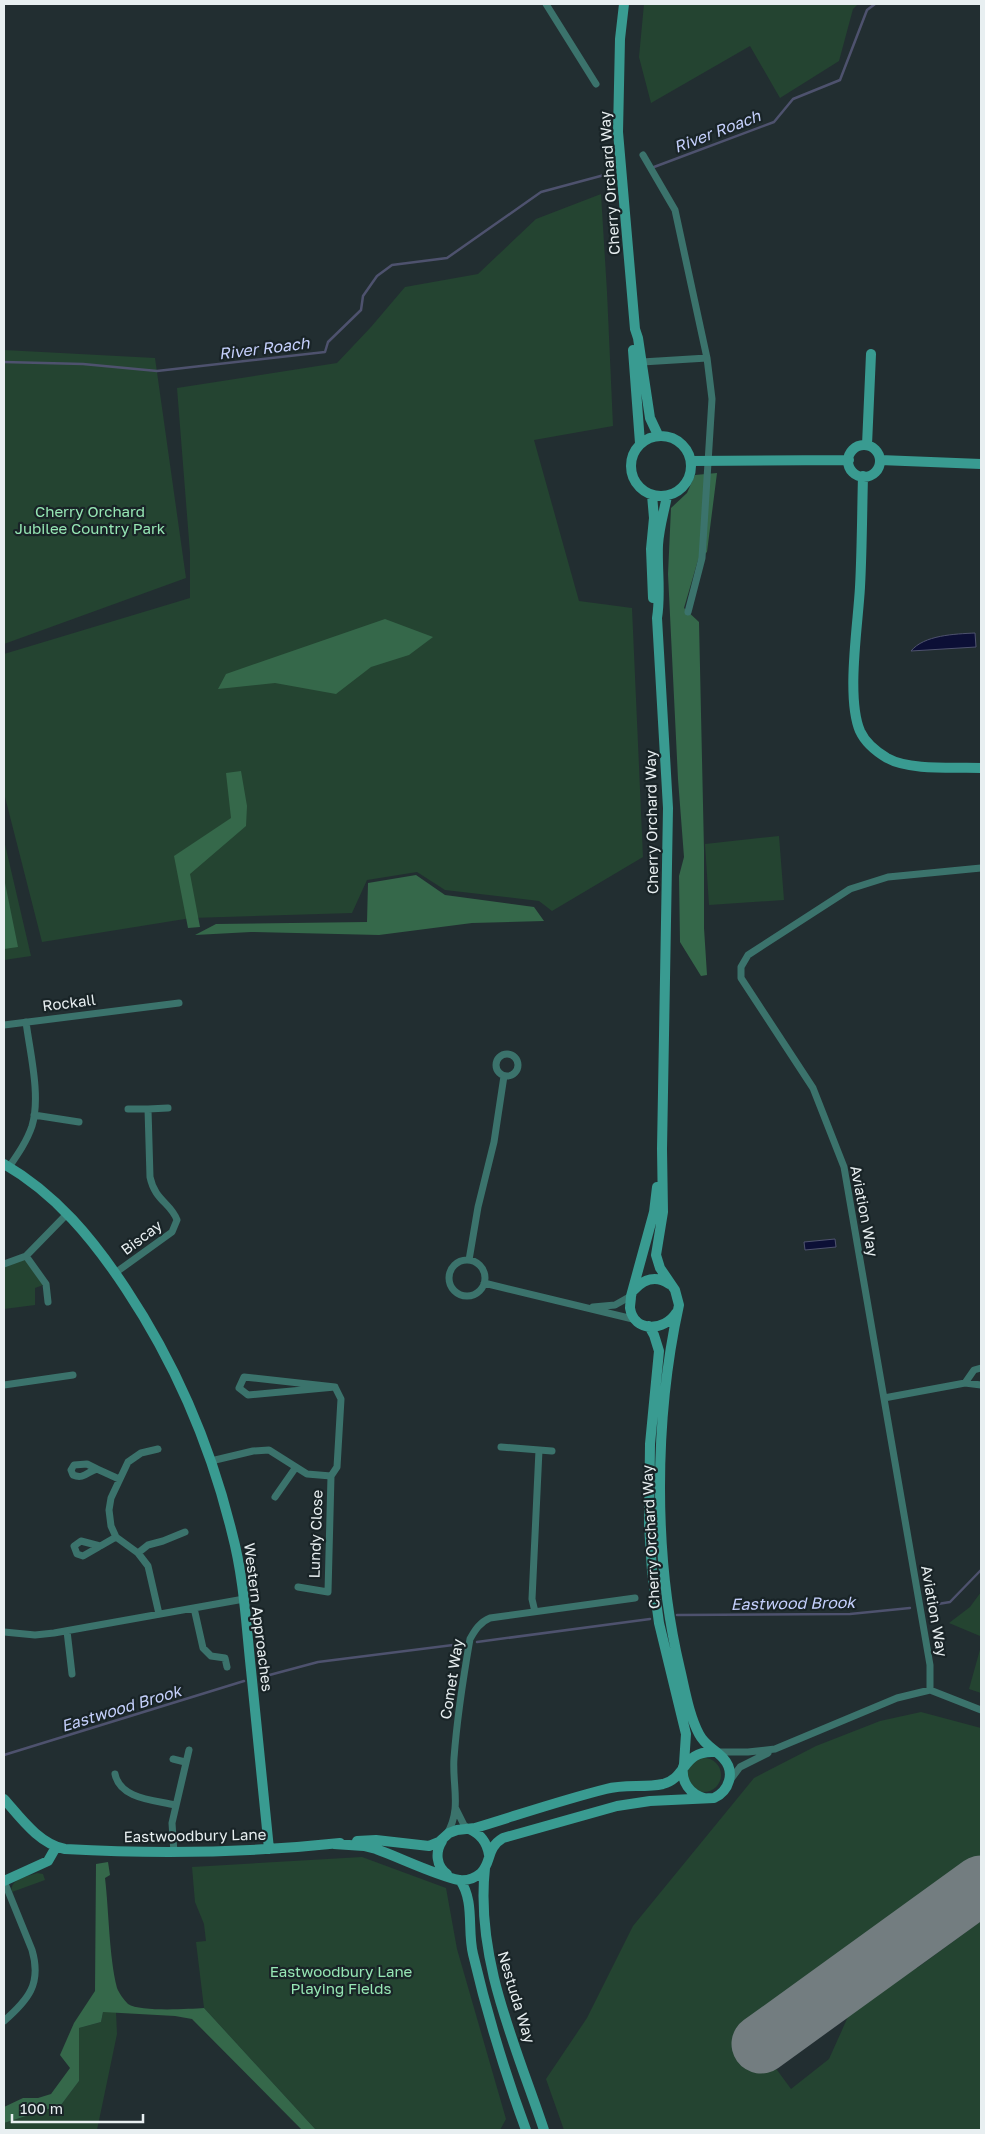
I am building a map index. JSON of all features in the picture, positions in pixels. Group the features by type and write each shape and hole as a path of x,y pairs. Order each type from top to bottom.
{"main road":[{"name":"Cherry Orchard Way","path":"624,4 620,40 618,132 635,329 650,418 658,435"},
{"name":"Cherry Orchard Way","path":"635,329 632,338 640,443"},
{"path":"867,445 871,354"},
{"path":"658,435 678,440 685,447 691,461 690,476 685,485 677,492 667,496 652,495 639,488 633,480 630,460 640,443 648,437 658,435"},
{"path":"867,445 876,450 880,460 874,473 863,476 851,469 849,460 850,455 857,447 867,445"},
{"path":"691,461 849,460"},
{"path":"880,460 981,464"},
{"path":"863,476 860,584 853,695 861,733 868,743 889,759 907,764 981,768"},
{"path":"652,495 654,518 651,549 652,580 657,618"},
{"name":"Cherry Orchard Way","path":"667,496 659,531 660,604 657,618 668,808 662,1149 663,1212 656,1255 660,1268 678,1298 661,1444 661,1529 670,1624 692,1714 701,1739 715,1752"},
{"name":"Cherry Orchard Way","path":"637,1320 630,1308 632,1293 654,1212 662,1149"},
{"name":"Western Approaches","path":"6,1166 34,1184 88,1236 115,1273 151,1330 194,1415 211,1461 233,1535 244,1599 269,1849"},
{"path":"632,1293 640,1283 649,1279 663,1280 671,1285"},
{"path":"637,1320 655,1327 668,1323 677,1311"},
{"name":"Cherry Orchard Way","path":"649,1326 654,1334 659,1351 649,1459 649,1525 652,1571 663,1646 686,1734 684,1766"},
{"name":"Eastwoodbury Lane","path":"56,1847 174,1853 269,1849 376,1840 429,1846 435,1845 457,1830 469,1829 606,1788 664,1783 674,1778 693,1756 706,1752 715,1752"},
{"path":"715,1752 728,1765 728,1784"},
{"path":"684,1766 684,1780 691,1792 697,1796 709,1799"},
{"name":"Eastwoodbury Lane","path":"709,1799 722,1794 728,1784"},
{"path":"4,1799 27,1825 56,1847 51,1858 44,1864 4,1881"},
{"path":"444,1838 438,1848 438,1860 441,1870 455,1878 474,1877 485,1868 494,1845 502,1838 617,1806 650,1801 709,1799"},
{"path":"469,1829 482,1837 489,1855"},
{"name":"Eastwoodbury Lane","path":"334,1844 364,1846 376,1849 455,1878"},
{"name":"Nestuda Way","path":"485,1868 482,1892 489,1963 544,2130"},
{"name":"Nestuda Way","path":"455,1878 469,1899 470,1944 482,1993 513,2095 526,2130"}],"street":[{"path":"546,4 596,84"},
{"path":"643,155 675,210 706,358 712,399 702,558 688,612"},
{"path":"642,362 706,358"},
{"name":"Aviation Way","path":"930,1690 930,1665 844,1167 813,1088 741,978 741,967 748,956 850,889 888,878 981,868"},
{"name":"Rockall","path":"6,1166 28,1135 34,1115 34,1091 26,1022 179,1003"},
{"path":"4,1025 26,1022"},
{"path":"468,1260 478,1207 494,1142 504,1076"},
{"path":"128,1109 168,1108"},
{"name":"Biscay","path":"115,1273 166,1237 177,1225 174,1214 156,1194 152,1186 150,1177 148,1109"},
{"path":"34,1115 80,1122"},
{"path":"4,1264 26,1256 67,1214"},
{"path":"26,1256 46,1284 48,1302"},
{"path":"468,1260 474,1261 482,1268 484,1283 481,1288 472,1294 462,1294 453,1288 449,1278 452,1269 459,1262 468,1260"},
{"path":"484,1283 637,1320"},
{"path":"586,1307 615,1305 632,1293"},
{"path":"965,1383 974,1370 981,1368"},
{"path":"4,1385 73,1375"},
{"path":"244,1377 335,1387 248,1395 239,1388 244,1377"},
{"path":"884,1398 965,1383 981,1384"},
{"name":"Lundy Close","path":"298,1587 328,1592 331,1476 337,1467 341,1399 335,1387"},
{"path":"501,1447 552,1451"},
{"path":"158,1449 141,1453 132,1458 119,1479 111,1498 109,1510 116,1537 138,1553 144,1559 150,1571 159,1614"},
{"name":"Lundy Close","path":"211,1461 261,1450 274,1453 307,1474 331,1476"},
{"path":"534,1612 532,1599 539,1450"},
{"name":"Lundy Close","path":"275,1497 296,1467"},
{"path":"97,1469 119,1479"},
{"path":"138,1553 148,1545 164,1542 185,1532"},
{"path":"100,1546 116,1537"},
{"name":"Comet Way","path":"444,1838 453,1822 456,1809 454,1761 468,1648 470,1639 483,1621 490,1618 635,1598"},
{"path":"4,1632 35,1635 67,1631 244,1599"},
{"path":"194,1608 200,1642 203,1648 211,1656 224,1658 227,1667"},
{"path":"67,1631 72,1674"},
{"path":"930,1690 955,1702 981,1710"},
{"name":"Eastwoodbury Lane","path":"728,1784 740,1767 775,1749 897,1698 930,1690"},
{"name":"Eastwoodbury Lane","path":"715,1752 748,1752 775,1749"},
{"path":"174,1853 172,1823 189,1750"},
{"path":"173,1760 185,1762"},
{"path":"115,1774 120,1787 128,1793 175,1805"},
{"path":"456,1809 464,1825 469,1829"},
{"path":"4,1881 32,1950 35,1976 32,1989 23,2004 4,2021"}],"green space":[{"path":"644,4 858,4 853,9 839,61 780,98 750,46 651,103 639,57"},
{"path":"601,194 613,426 534,440 579,601 632,608 643,857 552,911 539,901 445,890 417,872 367,880 352,913 191,918 42,942 4,793 4,654 190,598 190,553 177,388 337,363 405,287 478,274 536,219"},
{"name":"Cherry Orchard Jubilee Country Park","path":"4,350 155,358 186,578 4,644"},
{"path":"717,473 707,552 698,560 684,608 699,622 704,928 707,975 701,976 680,942 679,876 684,857 678,779 668,574 671,508 687,493 695,475"},
{"path":"385,619 433,637 409,655 371,667 336,694 275,683 218,689 226,674"},
{"path":"241,771 247,806 246,826 190,874 200,927 188,928 174,856 231,818 226,773"},
{"path":"779,836 784,900 709,905 705,844"},
{"path":"4,840 31,956 4,960"},
{"path":"416,875 445,895 534,907 544,921 472,923 379,935 251,932 195,935 216,924 367,922 368,883"},
{"path":"4,878 18,947 4,949"},
{"path":"26,1256 46,1284 35,1288 35,1305 4,1309 4,1264"},
{"path":"981,1592 981,1638 949,1623 970,1607"},
{"path":"981,1646 981,1693 969,1689"},
{"path":"921,1712 981,1728 981,1860 889,1927 891,1931 750,2033 791,2089 829,2059 851,2010 914,1965 917,1968 981,1921 981,2130 564,2130 546,2079 587,2018 633,1926 754,1778 816,1746 880,1721"},
{"path":"704,1758 711,1759 716,1763 720,1768 720,1782 716,1787 711,1791 704,1792 697,1791 692,1787 688,1782 687,1775 688,1768 692,1763 697,1759"},
{"name":"Eastwoodbury Lane Playing Fields","path":"362,1857 446,1888 457,1949 506,2119 500,2130 316,2130 204,2008 196,1942 206,1941 204,1924 195,1902 192,1867"},
{"path":"108,1862 110,1875 105,1878 111,1948 117,1988 123,1998 134,2007 164,2009 204,2008 316,2130 302,2130 192,2019 175,2016 103,2012 101,2022 79,2028 79,2081 61,2105 4,2123 4,2107 23,2098 38,2098 51,2094 70,2068 60,2055 74,2023 95,1991 96,1864"},
{"path":"37,1873 43,1874 45,1880 12,1892 13,1884 16,1881"},
{"path":"103,2012 116,2012 117,2034 97,2130 4,2130 4,2123 61,2105 79,2081 79,2028 101,2022"}],"shaded area":[{"path":"975,633 976,647 911,651 924,642 940,636"},
{"path":"835,1239 836,1247 805,1250 804,1242"}],"waterway":[{"name":"River Roach","path":"654,167 774,122 793,99 840,80 867,10 875,4"},
{"name":"River Roach","path":"4,362 83,364 157,371 325,352 328,342 361,310 363,296 377,276 392,265 447,258 541,192 608,174"},
{"name":"Eastwood Brook","path":"932,1605 950,1602 981,1570"},
{"name":"Eastwood Brook","path":"677,1615 850,1614 910,1608"},
{"name":"Eastwood Brook","path":"477,1642 650,1619"},
{"name":"Eastwood Brook","path":"262,1677 318,1662 461,1644"},
{"name":"Eastwood Brook","path":"4,1755 244,1681"}],"runway":[{"path":"761,2044 981,1885"}]}
